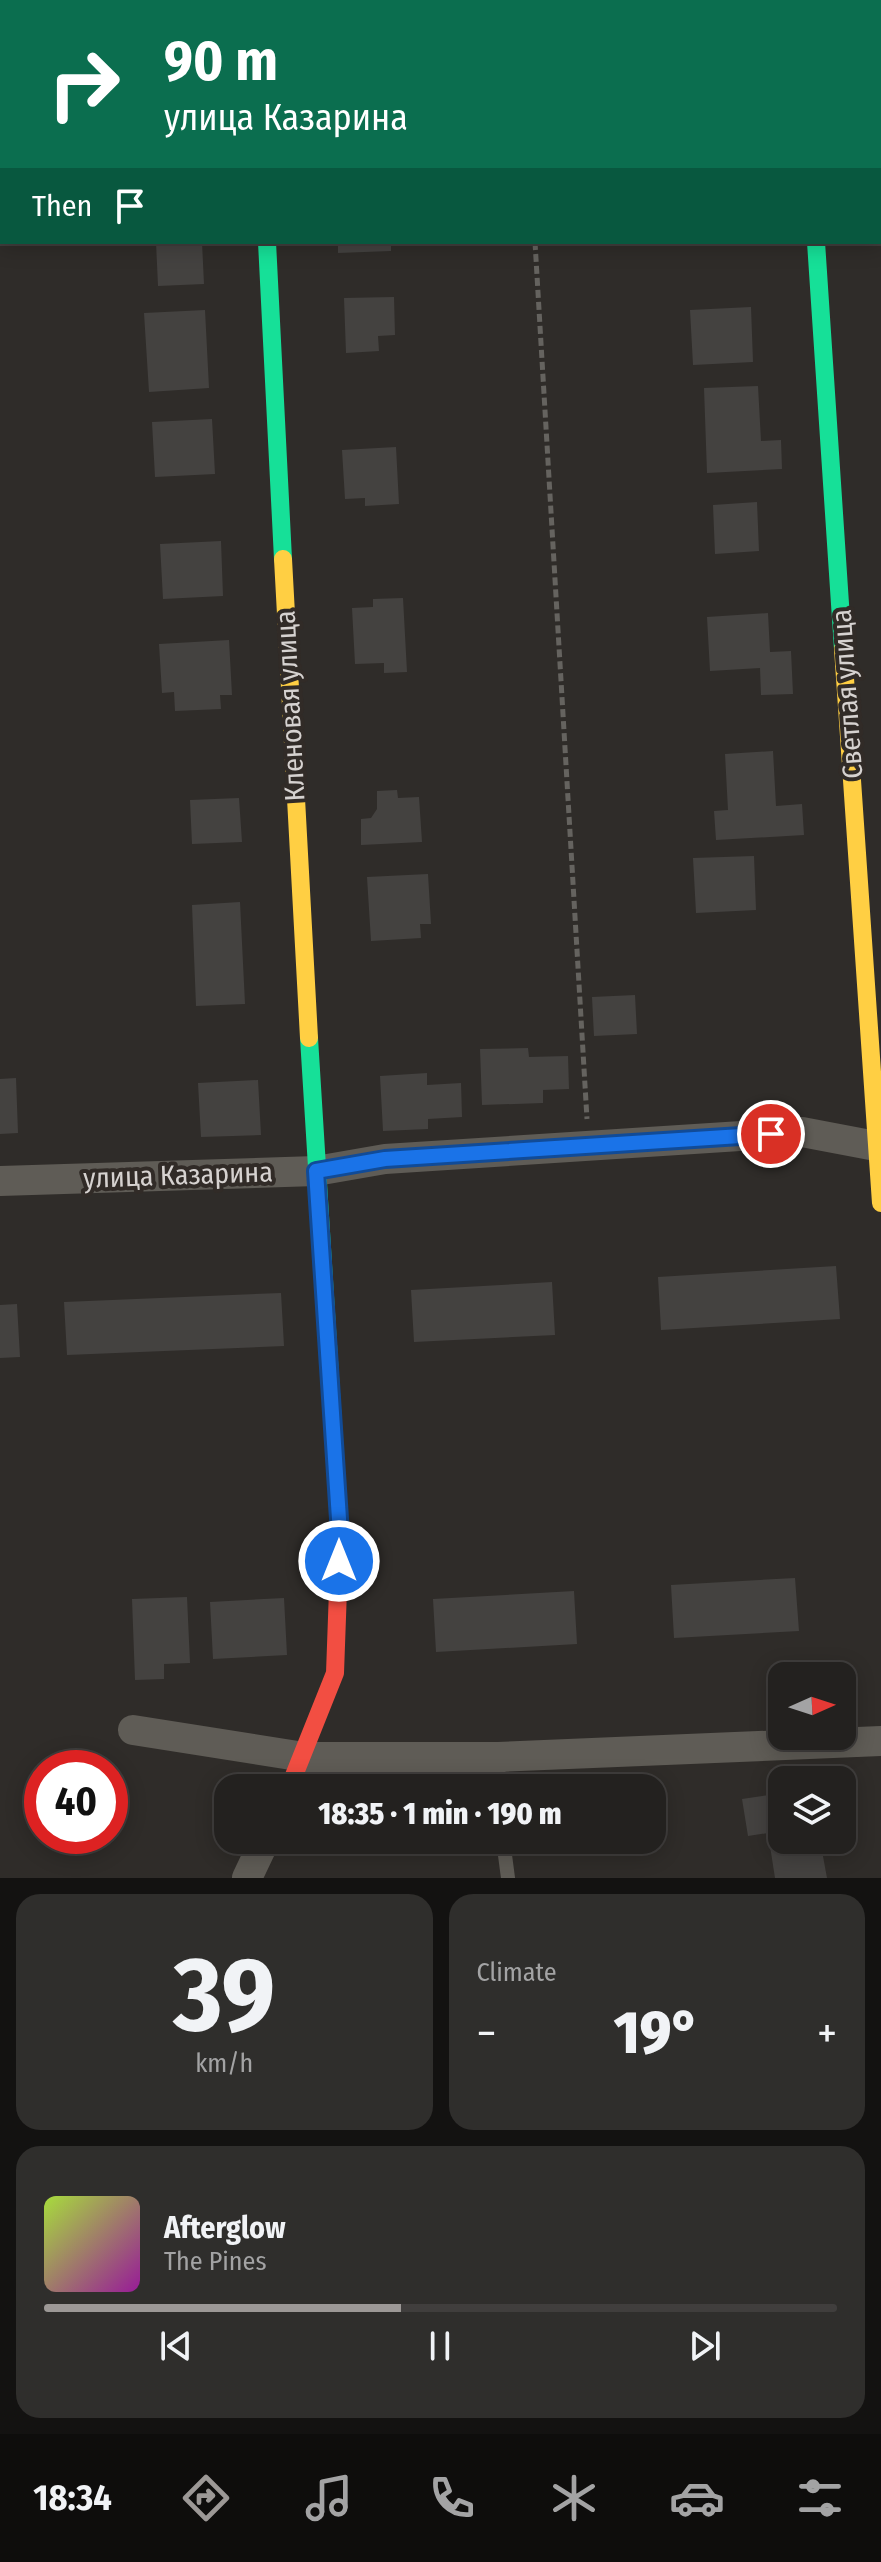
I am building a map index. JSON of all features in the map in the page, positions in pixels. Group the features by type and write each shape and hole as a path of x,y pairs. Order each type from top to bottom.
{"street":[{"name":"Кленовая улица","path":"267,244 316,1171 340,1534 335,1673 296,1774"},
{"name":"Светлая улица","path":"816,244 881,1203"},
{"name":"улица Казарина","path":"0,1181 316,1171 385,1159 802,1132 879,1147"},
{"path":"133,1730 304,1757 498,1757 881,1741"},
{"path":"247,1878 258,1854"}],"lane":[{"path":"498,1757 499,1774"},
{"path":"505,1854 508,1878"}],"path":[{"path":"535,244 588,1146"}],"building":[{"path":"156,244 202,244 204,284 158,286"},
{"path":"338,244 391,244 391,251 338,253"},
{"path":"394,297 395,335 378,336 379,351 346,353 344,298"},
{"path":"751,307 753,362 693,365 690,310"},
{"path":"205,310 209,388 149,392 144,313"},
{"path":"758,386 761,441 781,440 782,469 707,473 704,388"},
{"path":"212,419 215,474 155,477 152,422"},
{"path":"396,447 399,504 365,506 365,498 345,499 342,450"},
{"path":"757,502 759,551 715,554 713,505"},
{"path":"221,541 223,596 163,599 160,544"},
{"path":"403,598 407,672 384,673 384,663 355,664 352,608 373,607 373,599"},
{"path":"768,613 770,652 791,651 793,694 761,695 760,668 710,671 707,617"},
{"path":"229,640 232,695 220,695 221,709 175,711 174,692 162,693 159,644"},
{"path":"773,751 776,806 802,804 804,835 716,840 714,811 728,810 725,754"},
{"path":"397,790 398,798 419,797 422,842 361,845 361,819 371,818 377,809 377,791"},
{"path":"239,798 242,842 192,844 190,800"},
{"path":"754,856 756,910 696,913 693,858"},
{"path":"428,874 431,924 420,924 421,938 371,941 367,877"},
{"path":"240,902 245,1004 196,1006 192,905"},
{"path":"635,995 637,1034 594,1036 592,997"},
{"path":"528,1048 529,1057 568,1056 569,1089 543,1090 543,1103 482,1105 480,1049"},
{"path":"427,1073 427,1085 461,1083 462,1117 428,1119 428,1129 383,1131 380,1076"},
{"path":"16,1078 18,1133 0,1134 0,1079"},
{"path":"258,1080 261,1135 201,1137 198,1083"},
{"path":"836,1266 840,1319 661,1330 658,1277"},
{"path":"552,1282 555,1335 414,1342 411,1290"},
{"path":"281,1293 284,1346 67,1355 64,1302"},
{"path":"17,1304 20,1357 0,1358 0,1305"},
{"path":"795,1578 799,1631 674,1638 671,1585"},
{"path":"574,1591 577,1644 436,1652 433,1599"},
{"path":"187,1597 190,1663 164,1664 164,1679 135,1680 132,1599"},
{"path":"284,1598 287,1655 213,1659 210,1602"},
{"path":"768,1795 768,1833 748,1836 742,1799"},
{"path":"771,1854 823,1854 827,1878 775,1878"}],"traffic: fast":[{"path":"267,244 283,559"},
{"path":"816,244 843,649"},
{"path":"309,1038 335,1457"}],"traffic: slow":[{"path":"283,559 309,1038"},
{"path":"843,649 881,1203"}],"traffic: jam":[{"path":"295,1774 335,1673 340,1534 335,1457"}],"route":[{"path":"339,1561 340,1534 316,1171 385,1159 771,1134"}]}
